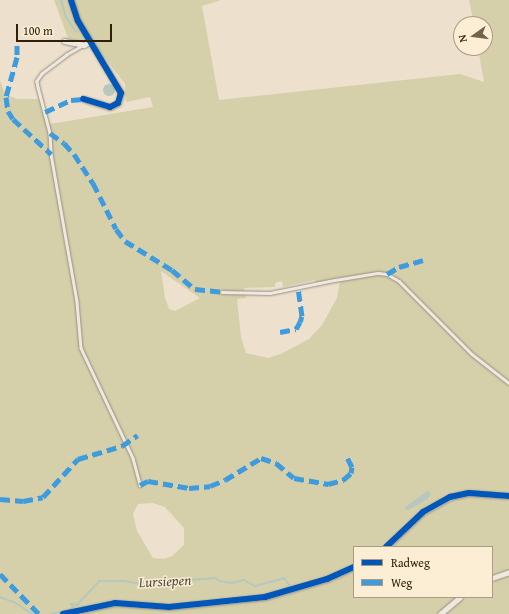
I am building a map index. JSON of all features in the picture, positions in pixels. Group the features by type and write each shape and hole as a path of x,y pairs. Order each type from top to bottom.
{"street":[{"path":"71,0 76,17 90,42 118,85 121,98 116,105 107,108 83,99"},
{"path":"64,41 84,45 90,42"},
{"path":"387,546 423,512 450,497 469,493 509,496"},
{"path":"63,614 114,603 170,607 266,597 327,579 353,567"},
{"path":"493,578 509,572"},
{"path":"440,614 459,598"}],"lane":[{"path":"84,45 67,55 42,74 38,81 38,87 50,133 48,139 77,302 81,348 133,458 140,485"},
{"path":"222,292 270,293 328,281 378,273 387,274 398,281 472,354 509,383"}],"shaded area":[{"path":"54,0 221,0 202,6 219,100 460,74 484,82 479,56 493,56 493,16 472,16 469,0 509,0 509,614 0,614 0,81 5,94 17,99 38,99 50,124 153,107 150,97 126,102 125,84 95,45 68,38","holes":["161,271 200,298 175,311 169,309 165,298","315,280 316,286 340,282 337,298 322,325 309,339 281,354 268,358 246,353 241,337 237,299 246,298 244,288 275,287 275,283 282,281 283,287","153,503 165,507 184,528 184,545 172,556 164,559 153,558 137,531 133,514 138,504"]},
{"path":"109,84 113,86 115,90 113,94 109,96 105,94 103,90 105,86"},
{"path":"427,491 431,493 428,499 408,510 404,508"}],"waterway":[{"path":"61,0 66,17 76,32"},
{"name":"Lursiepen","path":"51,614 69,610 73,607 71,604 77,605 99,581 124,581 141,584 216,578 219,581 232,583 244,580 255,586 284,578 289,585"},
{"name":"Lursiepen","path":"0,597 16,603 32,614"}],"marked path":[{"path":"17,45 17,57 6,97 8,111 13,119 51,154"},
{"path":"45,112 71,100 83,99"},
{"path":"50,133 64,143 74,154 93,183 116,229 125,241 172,270 195,289 222,292"},
{"path":"387,274 399,267 423,260"},
{"path":"280,332 296,329 300,322 302,316 298,288"},
{"path":"0,499 23,501 43,497 78,459 122,446 138,435"},
{"path":"140,485 148,481 189,488 210,486 225,480 261,458 276,463 294,478 328,484 343,480 351,473 352,467 347,457"},
{"path":"0,574 39,614"}],"cycle path":[{"path":"71,0 78,21 121,93 118,103 110,107 83,99"},
{"path":"387,546 423,512 450,497 469,493 509,496"},
{"path":"63,614 115,603 169,607 265,597 327,579 353,567"}]}
